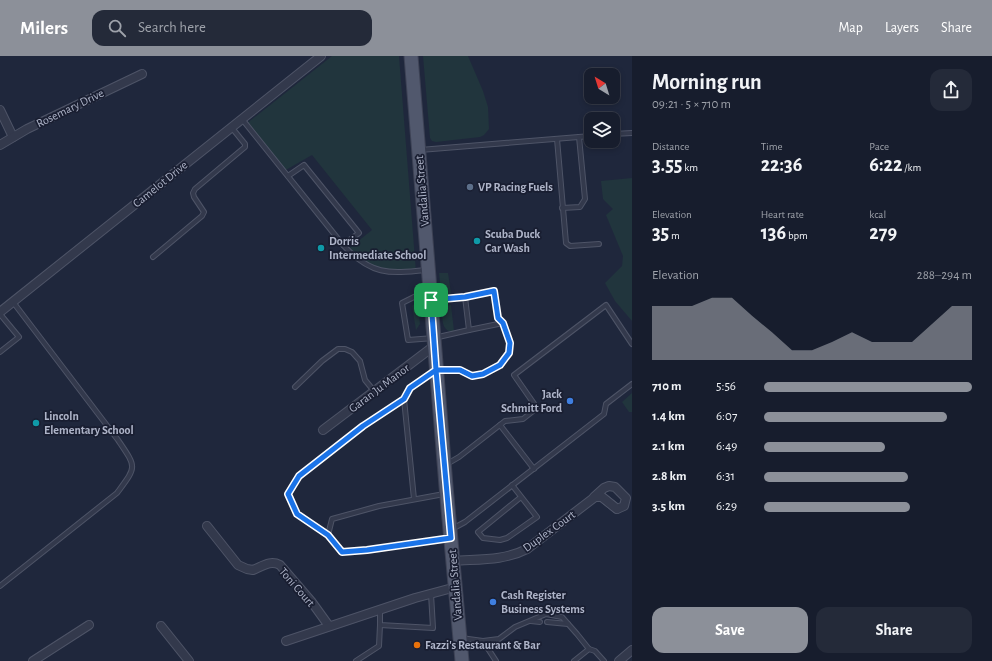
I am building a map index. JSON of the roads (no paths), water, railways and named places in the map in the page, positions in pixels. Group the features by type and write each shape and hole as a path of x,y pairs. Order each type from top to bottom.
{"main road":[{"name":"Vandalia Street","path":"411,56 461,661"}],"street":[{"name":"Camelot Drive","path":"0,313 321,56"},
{"name":"Rosemary Drive","path":"0,145 13,137 142,74"},
{"path":"0,110 13,137"},
{"name":"Garan Ju Manor","path":"323,430 374,392 434,342"},
{"name":"Duplex Court","path":"453,561 507,557 517,554 527,549 594,497"},
{"name":"Toni Court","path":"207,526 241,567 254,570 270,563 280,565 311,601 329,626"},
{"path":"286,641 329,626 456,587"},
{"path":"33,661 89,625"},
{"path":"161,626 189,661"},
{"path":"619,661 632,650"}],"lane":[{"path":"242,119 343,245 360,261 375,270 394,273 428,270"},
{"path":"153,257 202,216 204,212 193,193 245,147 245,144 231,127"},
{"path":"620,134 632,133"},
{"path":"562,208 580,207 585,199 579,137"},
{"path":"419,151 584,137"},
{"path":"557,139 566,243 570,246 599,244"},
{"path":"288,176 304,165 359,233 343,245"},
{"path":"503,323 469,330 434,342 408,340 402,303 430,295 465,297 494,291 498,318 503,323 510,343 509,353 500,365 483,374 472,376 460,370 436,370 410,388 404,399 363,426 299,476 288,494 297,514 328,535 342,552 367,550 450,534 604,414 606,404 632,384"},
{"path":"465,297 469,330"},
{"path":"0,586 117,493 132,473 133,463 118,440 13,302"},
{"path":"444,466 459,457 505,421 523,419 537,408 514,375 606,305 632,344"},
{"path":"0,313 19,337 0,352"},
{"path":"295,387 322,361 338,350 345,350 352,352 357,356 366,380 374,392"},
{"path":"404,399 414,499"},
{"path":"500,425 534,468"},
{"path":"512,485 537,517 507,538 500,540 483,538 478,532 521,497"},
{"path":"328,535 332,519 379,506 446,493"},
{"path":"380,625 433,628 430,594"},
{"path":"356,661 379,646 380,610"},
{"path":"459,638 483,641 499,639 515,627 546,614 562,617 589,649 595,651 604,661"},
{"path":"529,621 540,622"},
{"path":"548,622 568,624"},
{"path":"483,641 496,661"},
{"path":"574,661 589,649"}],"place":[{"name":"VP Racing Fuels","path":"470,187"},
{"name":"Scuba Duck Car Wash","path":"477,241"},
{"name":"Dorris Intermediate School","path":"321,248"},
{"name":"Jack Schmitt Ford","path":"570,401"},
{"name":"Lincoln Elementary School","path":"36,423"},
{"name":"Cash Register Business Systems","path":"493,602"},
{"name":"Fazzi's Restaurant & Bar","path":"417,645"}]}
